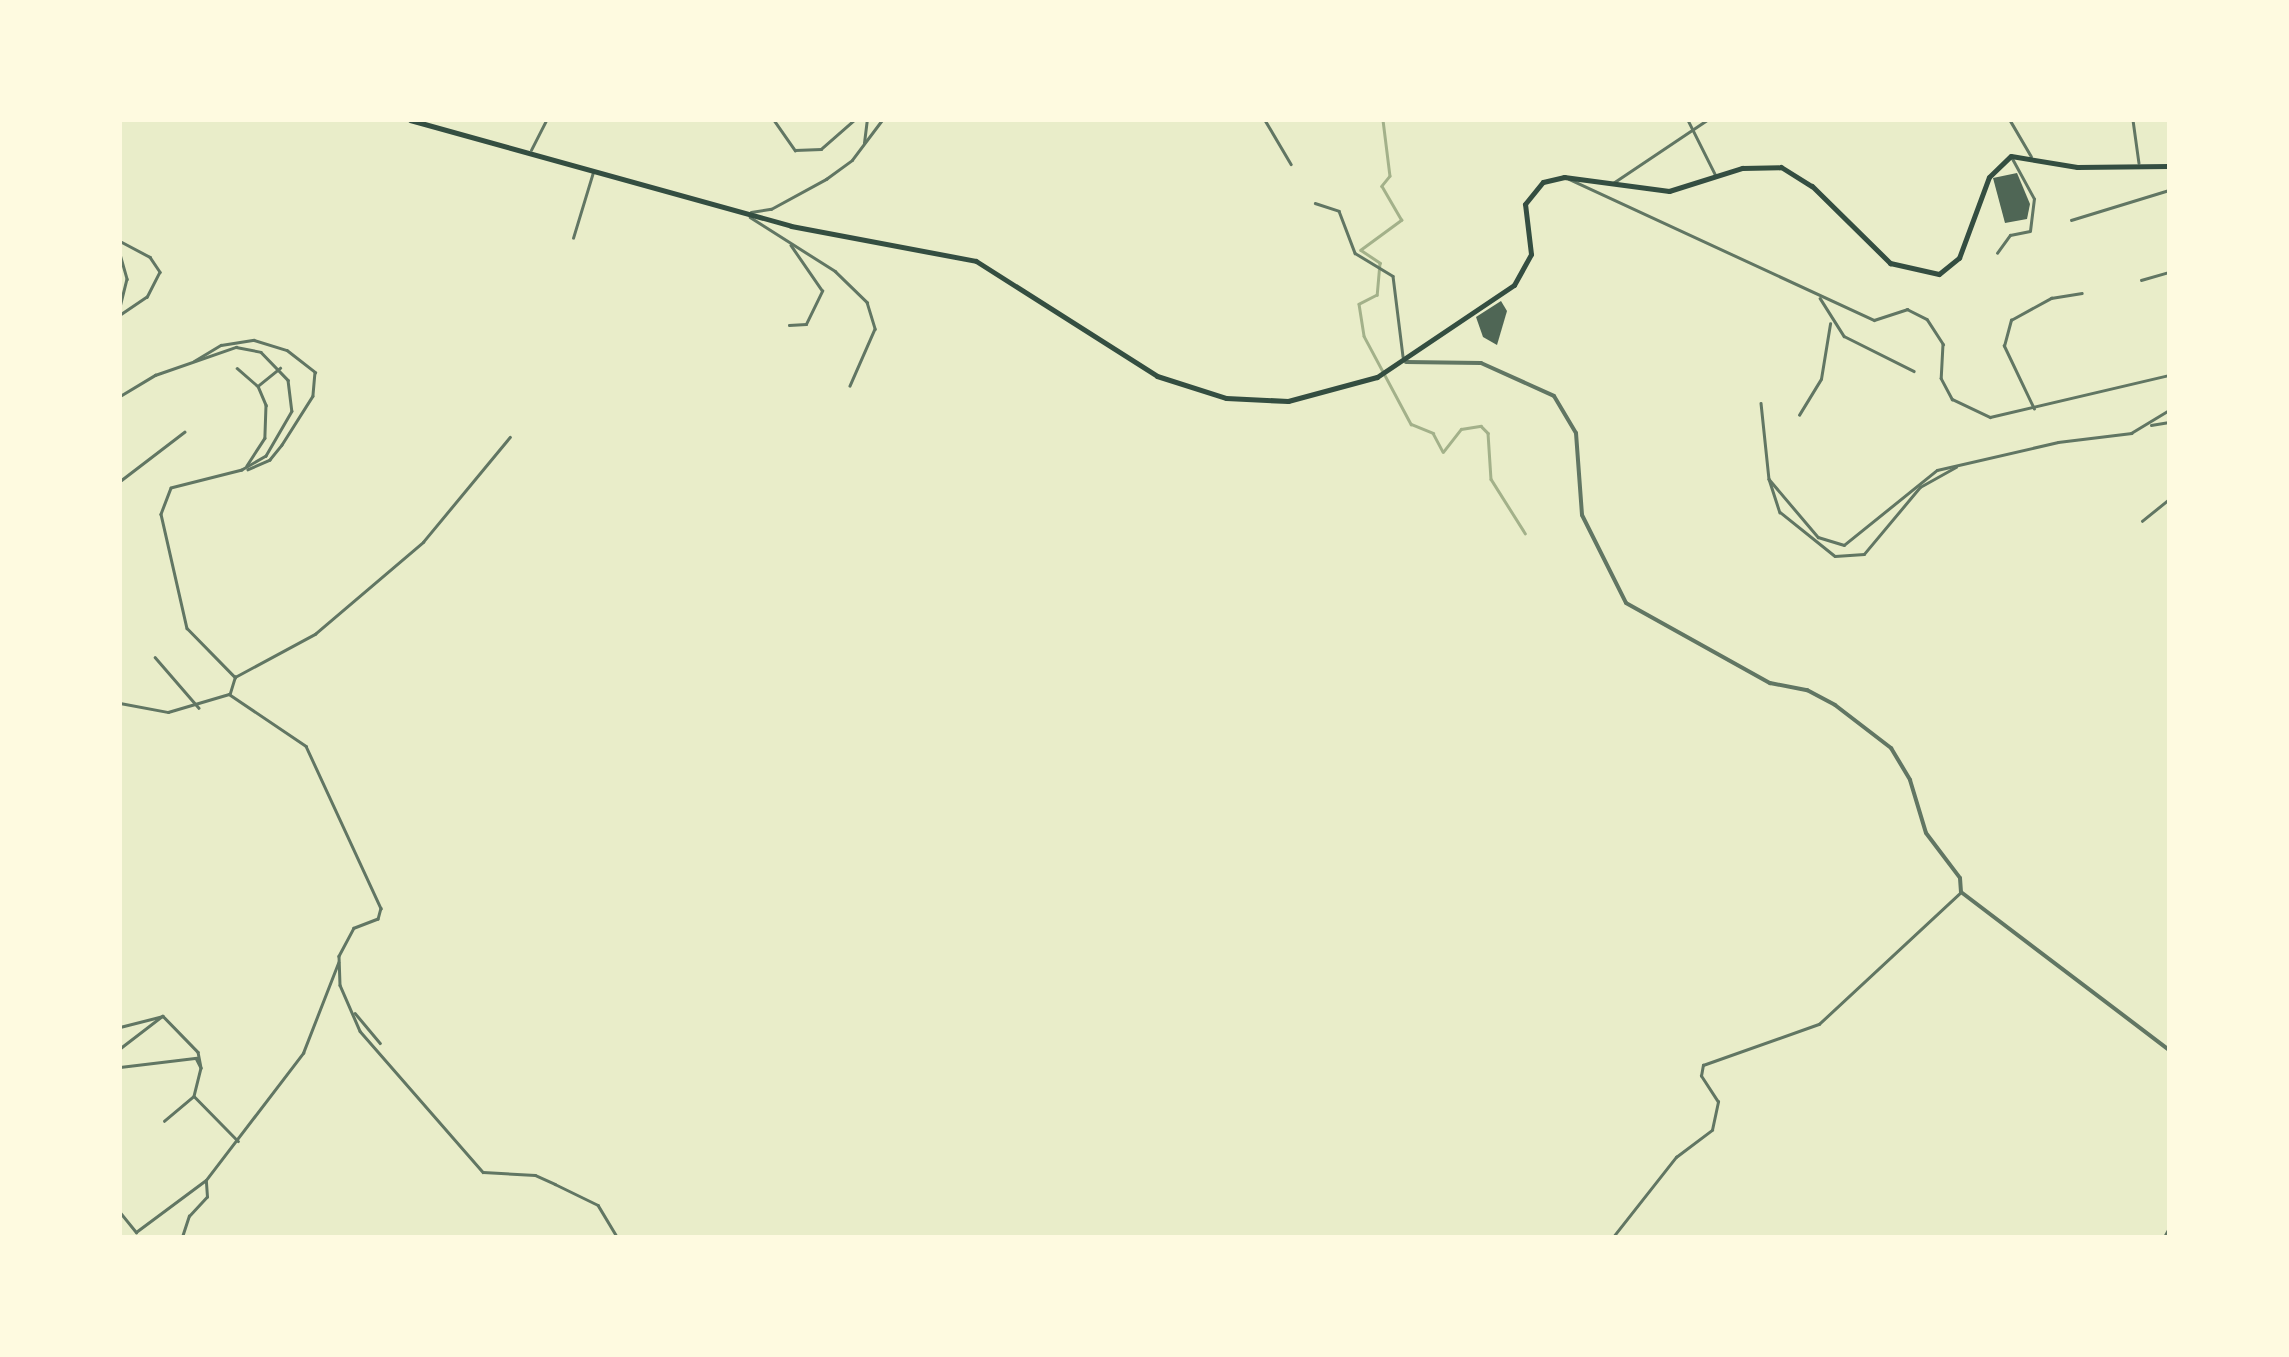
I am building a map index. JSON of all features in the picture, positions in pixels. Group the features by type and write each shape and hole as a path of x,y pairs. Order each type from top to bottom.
{"main road":[{"path":"410,120 744,213 976,261 1124,360 1208,395 1288,400 1385,373 1514,285 1531,254 1528,196 1543,182 1564,177 1669,190 1756,166 1782,168 1812,186 1890,262 1939,274 1959,258 1989,177 2011,156 2031,156 2076,167 2169,166"}],"street":[{"path":"530,153 546,120"},
{"path":"774,120 794,150 821,149 854,120"},
{"path":"863,146 868,120"},
{"path":"744,213 801,195 863,146 882,120"},
{"path":"1265,120 1291,164"},
{"path":"1690,120 1716,177"},
{"path":"1612,183 1707,120"},
{"path":"2010,120 2031,156"},
{"path":"2133,120 2139,164"},
{"path":"1996,253 2010,235 2030,231 2034,199 2011,156"},
{"path":"573,238 593,172"},
{"path":"1564,177 1874,320 1907,309 1926,319 1943,344 1940,378 1952,399 1990,417 2035,410 2169,375"},
{"path":"2071,220 2169,190"},
{"path":"1315,203 1339,212 1350,247 1374,268 1393,276 1392,305 1406,362 1481,363 1554,396 1576,433 1582,515 1626,603 1770,683 1821,697 1891,748 1910,780 1926,833 1960,878 1961,892 2169,1050"},
{"path":"744,213 835,271 871,312 875,329 850,386"},
{"path":"120,240 150,258 160,272 147,296 120,316"},
{"path":"789,326 806,324 822,291 790,245"},
{"path":"120,254 126,279 120,308"},
{"path":"2141,280 2169,272"},
{"path":"2035,410 2004,346 2011,320 2051,298 2082,293"},
{"path":"1818,295 1831,323 1914,371"},
{"path":"1799,415 1821,378 1831,323"},
{"path":"194,362 222,345 254,340 287,350 315,372 312,396 282,445 260,468 171,488 161,514 186,628 235,677"},
{"path":"120,396 221,349 249,346 280,368 293,400 288,424 266,456 242,470"},
{"path":"237,368 258,386 266,405 265,438 242,470"},
{"path":"258,386 280,368"},
{"path":"1761,403 1769,479 1790,524 1821,550 1850,558 1876,545 1920,487 1962,464"},
{"path":"2150,425 2169,410"},
{"path":"1769,479 1818,537 1844,545 1926,475 1962,464 2169,422"},
{"path":"120,482 184,432"},
{"path":"235,677 265,666 315,634 423,542 510,436"},
{"path":"2142,521 2169,499"},
{"path":"155,657 199,708"},
{"path":"120,703 168,712 199,708 229,694 235,677"},
{"path":"120,1212 136,1232 206,1180 239,1142 303,1053 339,956 354,928 378,919 381,908 306,746 229,694"},
{"path":"1614,1237 1676,1158 1712,1130 1718,1102 1701,1076 1703,1065 1820,1024 1961,892"},
{"path":"339,956 340,984 350,1008 398,1079 483,1172 513,1171 556,1184 598,1205 618,1237"},
{"path":"350,1008 380,1042"},
{"path":"120,1027 164,1016"},
{"path":"120,1050 164,1016"},
{"path":"164,1016 198,1052 201,1068 194,1096 164,1122"},
{"path":"120,1067 196,1058 201,1068"},
{"path":"194,1096 239,1142"},
{"path":"182,1237 189,1216 207,1197 206,1180"},
{"path":"2164,1237 2169,1228"}],"building":[{"path":"2017,173 2030,204 2027,219 2005,223 1993,178"},
{"path":"1501,301 1507,311 1497,345 1483,337 1476,317"}],"waterway":[{"path":"1383,120 1390,176 1382,186 1402,220 1361,250 1380,263 1377,295 1359,304 1364,336 1411,424 1433,433 1443,452 1461,429 1481,426 1488,433 1491,479 1525,533"}]}
